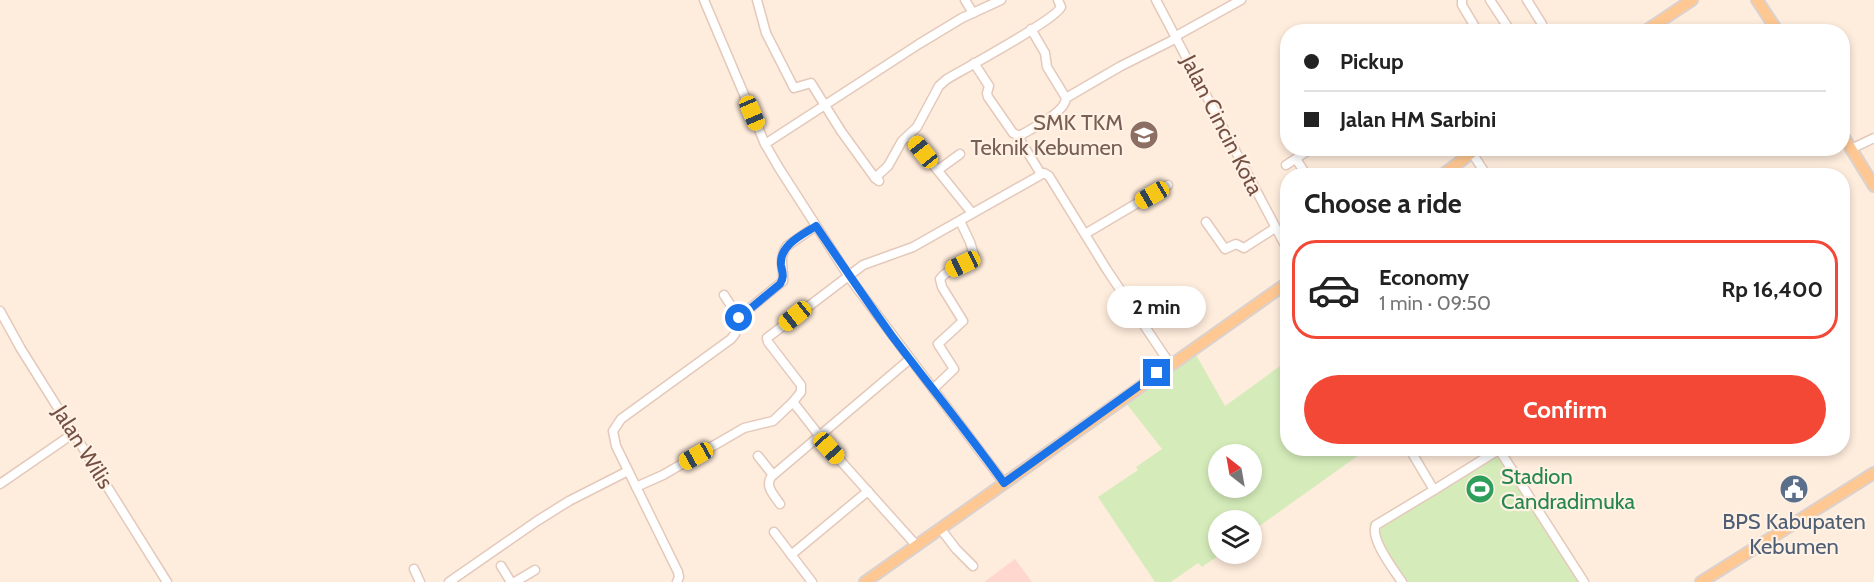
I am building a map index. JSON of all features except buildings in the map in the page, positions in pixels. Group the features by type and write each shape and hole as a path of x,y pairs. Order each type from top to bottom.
{"main road":[{"path":"1757,0 1773,24"},
{"path":"1655,24 1687,2"},
{"path":"1851,150 1874,186"},
{"path":"1452,168 1468,156"},
{"path":"865,582 1280,287"},
{"path":"1701,582 1874,473"}],"street":[{"path":"704,0 765,144 849,275 1004,483"},
{"path":"757,0 766,33 794,88 812,83 841,131 877,179 888,166 896,149 917,127 939,86 1060,9 1058,0"},
{"path":"965,0 972,14"},
{"path":"765,144 919,44 1001,0"},
{"name":"Jalan Cincin Kota","path":"1156,0 1280,237"},
{"path":"1020,136 1060,109 1066,98 1241,0"},
{"path":"1462,0 1462,5 1473,24"},
{"path":"1490,0 1505,24"},
{"path":"1527,0 1542,24"},
{"path":"1031,29 1045,53 1048,69 1066,98"},
{"path":"974,63 989,86 988,97 1013,133 1020,136"},
{"path":"909,135 972,213"},
{"path":"1020,136 1020,140 1041,174"},
{"path":"1851,150 1874,138"},
{"path":"938,170 960,154"},
{"path":"1286,165 1300,156"},
{"path":"1296,159 1302,168"},
{"path":"636,487 663,475 744,428 773,421 793,402 801,392 801,385 767,339 849,275 863,265 913,247 1041,174 1046,173 1049,176 1170,364"},
{"path":"1085,234 1168,185"},
{"path":"933,389 954,369 938,344 963,321 942,287 940,279 950,270 969,261 974,255 960,221"},
{"path":"1206,222 1225,249 1236,244 1244,248 1275,228"},
{"path":"677,582 678,572 628,471 613,437 613,431 621,419 731,339 735,334 739,318 780,284 783,278 781,263 784,250 816,226"},
{"path":"724,295 739,318"},
{"name":"Jalan Wilis","path":"0,311 167,582"},
{"path":"780,504 768,485 773,475 910,359"},
{"path":"793,402 819,437 916,545"},
{"path":"0,484 74,433"},
{"path":"758,456 773,475"},
{"path":"1414,456 1434,490"},
{"path":"1402,582 1375,539 1374,527 1489,456"},
{"path":"1503,456 1584,582"},
{"path":"449,582 569,501 628,471"},
{"path":"791,555 868,491"},
{"path":"940,528 973,566"},
{"path":"774,532 812,582"},
{"path":"501,566 511,582"},
{"path":"414,569 420,582"},
{"path":"515,582 535,570"}],"shaded area":[{"path":"1015,559 1032,582 984,582"}],"green space":[{"path":"1195,353 1225,406 1280,366 1280,456 1358,456 1262,524 1262,510 1208,510 1208,563 1202,567 1198,563 1171,582 1155,582 1098,497 1138,470 1136,467 1162,449 1122,398"},
{"name":"Stadion Candradimuka","path":"1480,456 1509,456 1590,582 1404,582 1369,523"}],"place":[{"name":"SMK TKM Teknik Kebumen","path":"1144,135"},
{"name":"Stadion Candradimuka","path":"1480,489"},
{"name":"BPS Kabupaten Kebumen","path":"1794,489"}],"route":[{"path":"739,318 783,281 781,263 784,250 816,226 893,337 963,426 1004,483 1157,373"}]}
